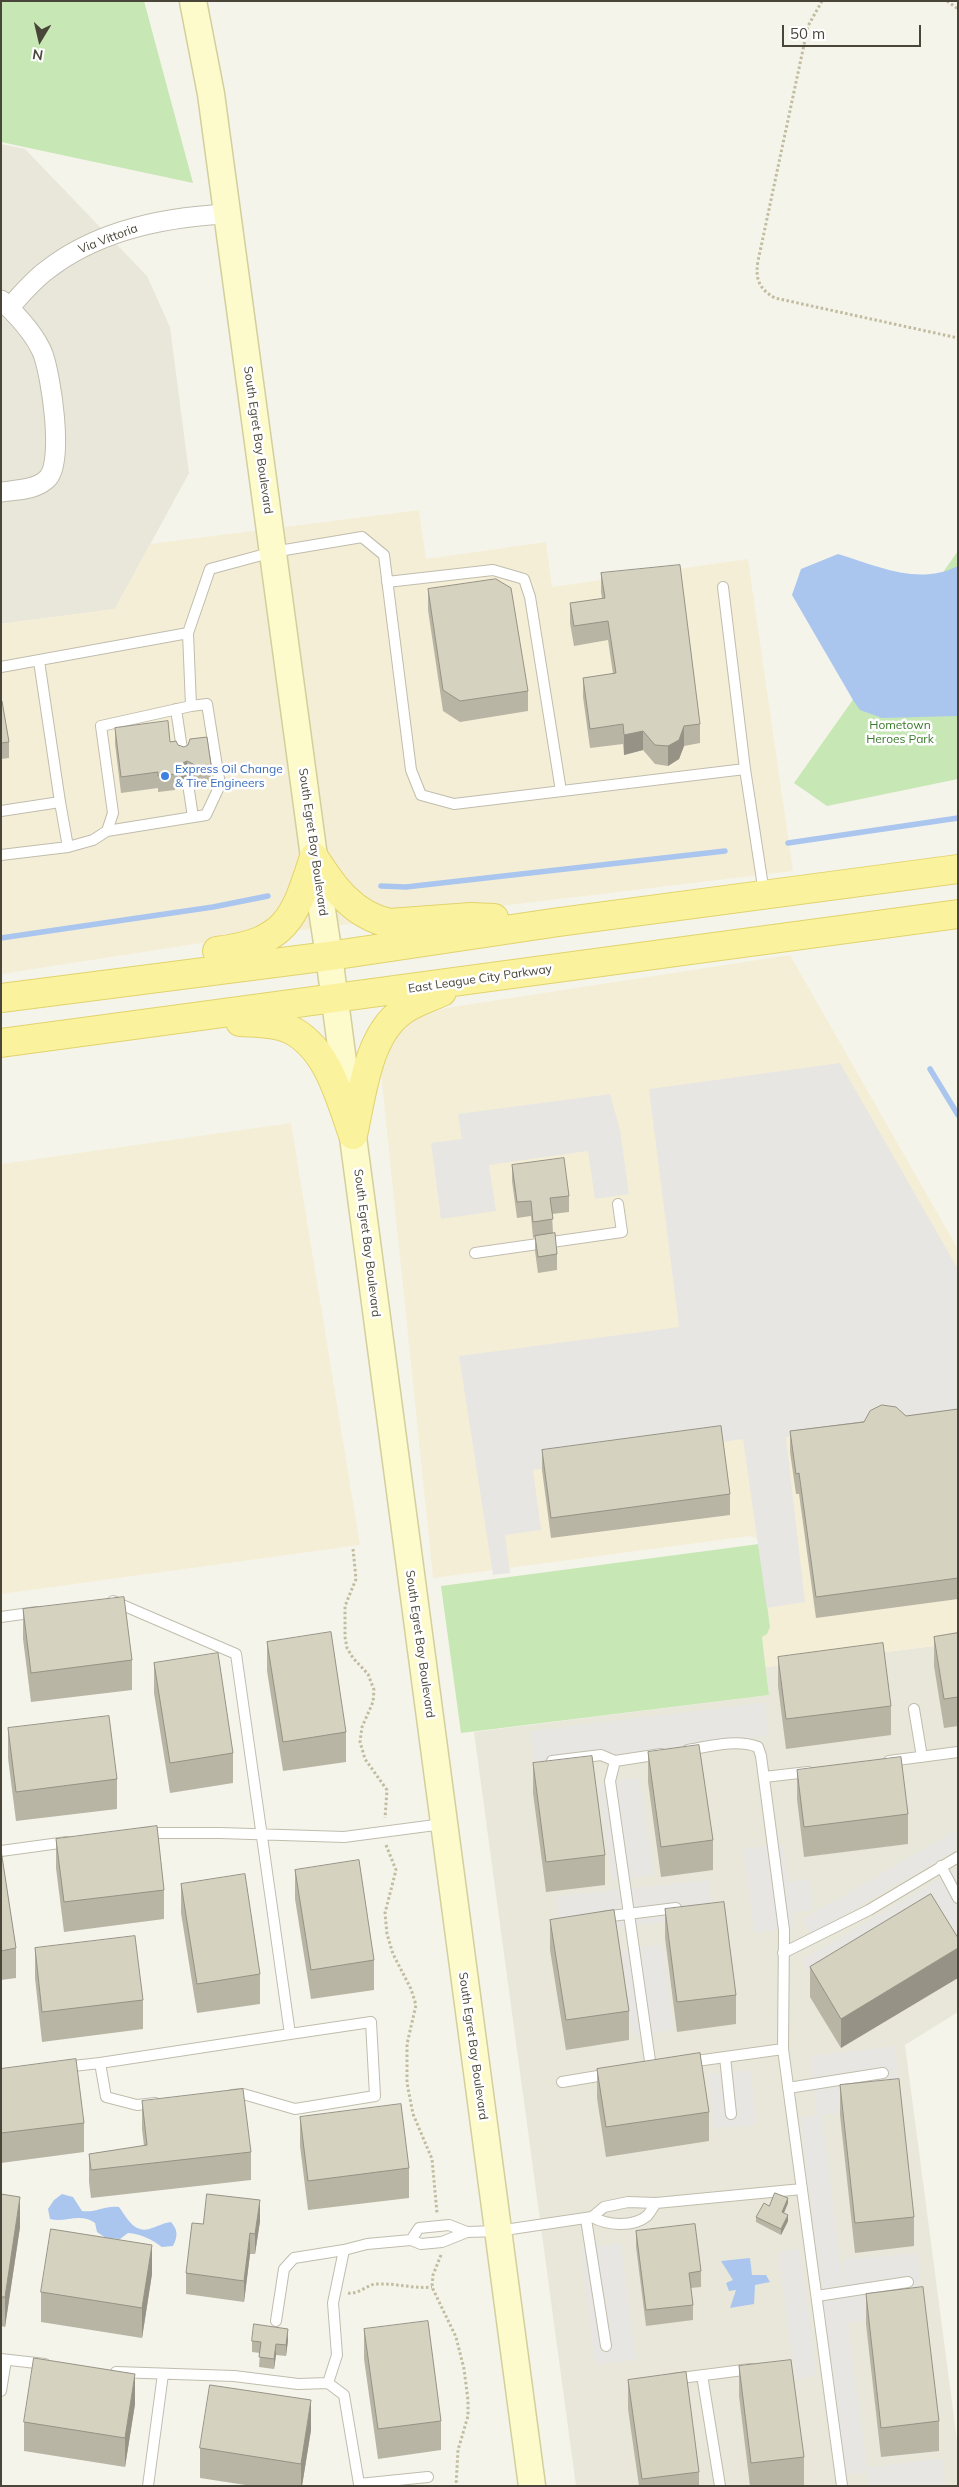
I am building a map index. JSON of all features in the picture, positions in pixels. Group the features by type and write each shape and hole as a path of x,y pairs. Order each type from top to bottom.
{"main road":[{"name":"South Egret Bay Boulevard","path":"193,1 211,94 314,857 330,956 532,2486"},
{"path":"314,857 329,881 350,903 376,920 389,923 471,917 560,922"},
{"path":"10,997 62,975 124,963 253,945 277,932 293,914 314,857"},
{"path":"10,997 330,956 560,922 958,870"},
{"name":"East League City Parkway","path":"1,1043 958,914"},
{"path":"353,1135 376,1042 388,1023 402,1011 466,980"},
{"path":"171,1020 272,1024 297,1034 312,1048 328,1068 353,1135"}],"street":[{"name":"Via Vittoria","path":"5,304 46,270 84,246 155,222 185,216 227,214"},
{"path":"1,492 35,486 48,478 54,463 55,420 51,389 43,353 19,317 5,304"}],"lane":[{"path":"191,706 188,633 210,569 273,552 362,537 384,555 410,770 421,795 454,804 744,769"},
{"path":"387,582 493,570 524,580 530,597 561,791"},
{"path":"723,587 744,769 764,895"},
{"path":"1,667 188,633"},
{"path":"39,661 68,847"},
{"path":"1,856 68,847 93,840 108,831 206,815 220,785 208,704 176,709 101,726 113,813 108,831"},
{"path":"176,709 183,756"},
{"path":"188,784 193,817"},
{"path":"1,811 60,802"},
{"path":"475,1253 622,1232 618,1204"},
{"path":"104,1602 113,1601 236,1654 290,2034"},
{"path":"1,1617 48,1610"},
{"path":"914,1709 922,1757"},
{"path":"552,1760 601,1755 615,1761 730,1743 749,1743 758,1746 764,1777 784,1930 783,2049 842,2486"},
{"path":"875,1763 958,1752"},
{"path":"615,1761 610,1781 651,2068"},
{"path":"764,1777 819,1770"},
{"path":"135,1833 344,1837 444,1824"},
{"path":"1,1851 78,1841"},
{"path":"783,1953 869,1910 958,1857"},
{"path":"942,1866 958,1898"},
{"path":"599,1918 676,1908"},
{"path":"51,2068 100,2063 371,2022 375,2096 295,2109 242,2094 223,2096"},
{"path":"679,2064 783,2049"},
{"path":"725,2057 731,2114"},
{"path":"100,2063 106,2097 137,2105 166,2102"},
{"path":"562,2082 624,2072"},
{"path":"788,2088 883,2073"},
{"path":"411,2240 419,2228 449,2225 467,2232 498,2231 589,2218 604,2207 628,2202 656,2203 802,2189"},
{"path":"589,2218 605,2224 630,2223 646,2216 656,2203"},
{"path":"589,2218 606,2346"},
{"path":"276,2321 284,2269 294,2258 368,2244 411,2240 421,2244 442,2242 467,2232"},
{"path":"328,2383 338,2355 332,2304 344,2250"},
{"path":"817,2296 908,2282"},
{"path":"1,2391 4,2360 55,2366"},
{"path":"665,2380 758,2368"},
{"path":"104,2371 234,2376 298,2384 328,2383 344,2395 359,2484 428,2477"},
{"path":"148,2486 163,2374"},
{"path":"702,2375 720,2486"}],"path":[{"path":"822,1 808,26 758,261 756,273 758,281 764,292 775,298 958,338"},
{"path":"947,1 958,10"},
{"path":"353,1549 356,1579 345,1606 345,1637 350,1653 368,1674 374,1690 373,1702 362,1727 360,1742 365,1759 387,1790 385,1820"},
{"path":"386,1842 396,1870 386,1913 387,1934 393,1954 411,1990 416,2005 415,2017 407,2044 407,2083 413,2114 432,2159 438,2220"},
{"path":"442,2250 433,2275 432,2287 456,2337 464,2370 468,2416 458,2450 456,2486"},
{"path":"345,2292 353,2294 376,2284 416,2289 432,2287"}],"shaded area":[{"path":"1,144 25,149 147,276 170,327 189,473 115,609 1,624"},
{"path":"419,510 426,559 546,542 552,587 748,559 793,871 234,938 1,974 1,624 115,609 150,544"},
{"path":"790,955 958,1249 958,1643 766,1667 762,1637 770,1627 759,1544 756,1538 750,1536 433,1578 381,1073 384,1060 395,1037 413,1020 446,1008"},
{"path":"840,1063 958,1269 958,1415 786,1437 805,1602 767,1608 743,1439 533,1470 541,1530 505,1535 510,1573 493,1575 459,1356 679,1327 649,1089"},
{"path":"610,1094 620,1130 629,1194 595,1199 588,1151 489,1165 496,1211 441,1219 431,1143 462,1139 458,1114"},
{"path":"291,1123 360,1545 1,1594 1,1164"},
{"path":"958,1643 958,2012 905,2045 958,2448 958,2486 576,2486 474,1732 769,1695 766,1667"},
{"path":"765,1702 769,1736 535,1764 531,1731"},
{"path":"640,1778 654,1875 612,1881 598,1783"},
{"path":"958,1829 958,1849 811,1934 803,1919"},
{"path":"783,1844 788,1882 809,1879 813,1910 793,1913 794,1928 754,1933 743,1849"},
{"path":"958,1868 958,1964 813,1979 802,1960"},
{"path":"709,1880 713,1917 560,1933 556,1896"},
{"path":"663,1945 674,2030 632,2036 621,1950"},
{"path":"895,2046 902,2105 822,2115 847,2316 843,2259 918,2253 923,2316 848,2323 867,2468 942,2458 946,2486 870,2486 867,2469 863,2473 845,2474 800,2118 817,2115 810,2056"},
{"path":"751,2070 756,2125 714,2128 709,2074"},
{"path":"621,2243 636,2360 595,2365 581,2248"},
{"path":"800,2249 817,2376 795,2379 778,2252"}],"green space":[{"path":"1,1 144,1 193,183 1,142"},
{"name":"Hometown Heroes Park","path":"958,551 958,779 827,806 794,783"},
{"path":"759,1544 770,1627 767,1634 762,1637 769,1695 461,1733 441,1586"}],"water":[{"path":"838,554 898,572 913,574 943,572 958,566 958,716 882,718 860,710 792,595 801,569"},
{"path":"62,2194 73,2197 82,2211 119,2207 132,2224 141,2229 146,2230 171,2222 176,2230 175,2242 173,2246 162,2247 146,2237 128,2233 120,2239 106,2238 97,2232 95,2223 84,2218 50,2219 48,2209 54,2200"},
{"path":"750,2258 752,2275 766,2275 770,2282 755,2285 754,2304 730,2308 736,2290 729,2291 726,2283 733,2280 721,2261"}],"building":[{"path":"680,565 700,724 684,726 679,740 668,746 655,745 643,731 624,735 623,724 590,729 583,678 616,673 608,621 574,626 570,603 605,598 601,573"},
{"path":"496,579 511,588 528,691 460,701 443,690 428,589"},
{"path":"1,701 9,742 1,743"},
{"path":"168,721 170,742 176,741 178,745 184,747 188,745 190,739 207,737 211,765 195,767 187,761 183,763 181,769 175,770 175,774 158,776 158,772 121,777 115,728"},
{"path":"564,1158 569,1196 550,1198 553,1219 533,1222 531,1201 517,1202 512,1165"},
{"path":"555,1233 557,1254 538,1257 535,1236"},
{"path":"882,1405 896,1407 906,1416 958,1409 958,1578 816,1597 799,1473 796,1474 790,1431 864,1422 870,1411"},
{"path":"721,1426 730,1494 551,1518 542,1450"},
{"path":"124,1597 132,1660 31,1673 23,1609"},
{"path":"331,1632 346,1732 283,1742 267,1642"},
{"path":"958,1633 958,1697 944,1699 934,1637"},
{"path":"883,1643 891,1706 786,1719 778,1657"},
{"path":"218,1653 233,1753 170,1763 154,1663"},
{"path":"109,1716 117,1779 16,1792 8,1728"},
{"path":"699,1745 713,1840 661,1847 648,1752"},
{"path":"592,1756 605,1855 546,1862 533,1763"},
{"path":"901,1757 908,1814 804,1827 797,1770"},
{"path":"157,1826 164,1890 64,1902 56,1839"},
{"path":"1,1850 16,1948 1,1951"},
{"path":"359,1860 374,1960 311,1970 295,1870"},
{"path":"245,1874 260,1974 197,1984 181,1884"},
{"path":"931,1894 958,1938 958,1948 841,2019 810,1967"},
{"path":"724,1902 736,1995 677,2002 665,1909"},
{"path":"614,1910 629,2011 566,2020 550,1920"},
{"path":"135,1936 143,2000 42,2012 35,1948"},
{"path":"700,2053 709,2112 606,2127 597,2069"},
{"path":"76,2059 84,2123 1,2133 1,2069"},
{"path":"899,2079 914,2217 855,2223 840,2085"},
{"path":"243,2089 251,2152 91,2170 89,2154 147,2145 142,2101"},
{"path":"401,2104 409,2168 308,2181 300,2117"},
{"path":"775,2193 788,2198 782,2212 788,2215 781,2229 756,2217 764,2203 769,2206"},
{"path":"1,2194 20,2197 5,2297 1,2297"},
{"path":"207,2194 260,2200 255,2234 250,2233 244,2281 186,2273 192,2223 203,2224"},
{"path":"695,2224 701,2271 689,2273 693,2305 646,2310 636,2231"},
{"path":"51,2229 152,2245 142,2308 41,2292"},
{"path":"923,2287 939,2421 881,2428 866,2294"},
{"path":"428,2321 441,2421 378,2429 364,2329"},
{"path":"254,2324 288,2329 286,2345 276,2344 274,2359 259,2357 261,2342 252,2341"},
{"path":"34,2358 135,2374 125,2438 24,2422"},
{"path":"791,2360 804,2457 751,2463 739,2366"},
{"path":"686,2372 699,2472 642,2479 628,2380"},
{"path":"210,2385 311,2400 301,2464 200,2448"}],"waterway":[{"path":"788,843 958,818"},
{"path":"381,886 406,887 725,851"},
{"path":"1,938 213,907 268,896"},
{"path":"930,1069 958,1115"}],"place":[{"name":"Express Oil Change & Tire Engineers","path":"165,776"}]}
